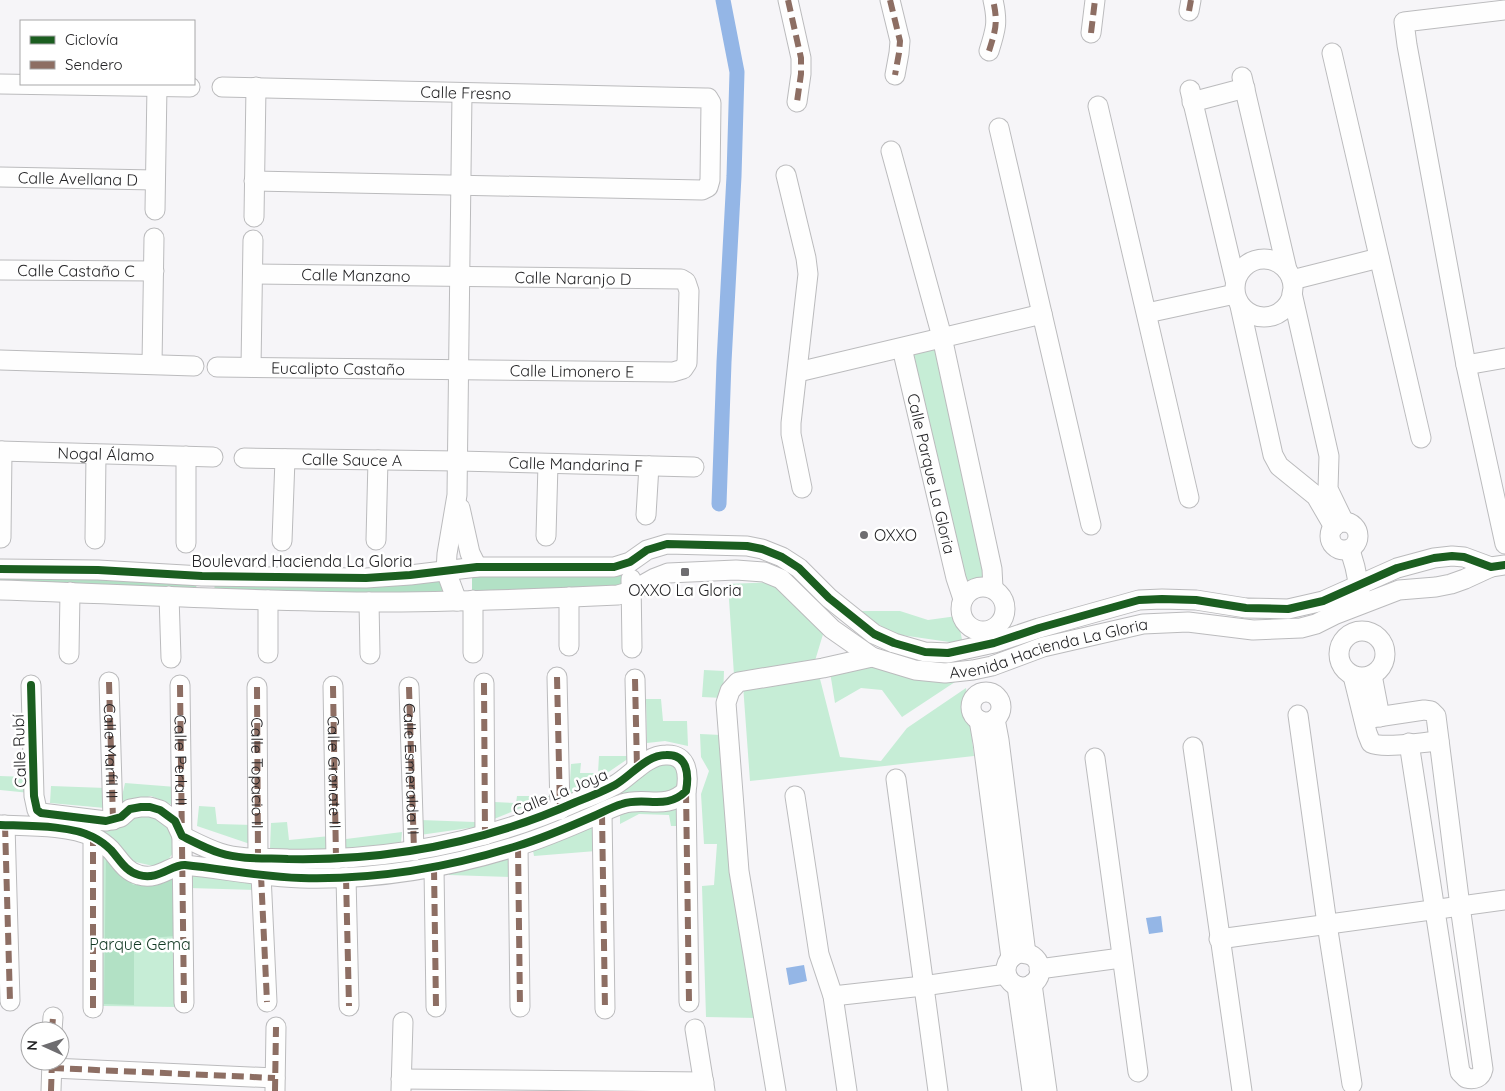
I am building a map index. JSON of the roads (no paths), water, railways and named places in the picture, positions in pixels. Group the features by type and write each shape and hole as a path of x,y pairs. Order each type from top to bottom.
{"street":[{"path":"788,0 801,58 797,102"},
{"path":"890,0 900,42 895,75"},
{"path":"989,50 996,29 993,0"},
{"path":"1091,33 1095,0"},
{"path":"1505,10 1404,22 1466,366 1505,544"},
{"path":"1332,53 1421,438"},
{"path":"1322,492 1329,456 1291,281 1243,83 1191,96 1273,455 1279,466 1322,492 1339,524 1354,525 1359,535 1358,541 1350,550 1356,567 1362,604 1360,631"},
{"path":"0,84 20,84"},
{"path":"78,85 190,86"},
{"path":"154,210 157,86"},
{"name":"Calle Fresno","path":"222,87 704,98 710,100 710,180 708,187 702,190 461,185"},
{"path":"254,218 256,88"},
{"path":"462,92 458,495 466,538 470,553 477,567"},
{"path":"1098,106 1189,498"},
{"path":"999,128 1092,525"},
{"path":"891,151 942,337 992,567 993,588"},
{"path":"786,175 806,258 808,274 791,423 791,434 802,488"},
{"name":"Calle Avellana D","path":"0,177 155,180"},
{"path":"254,182 461,185"},
{"path":"152,364 154,238"},
{"path":"251,367 253,240"},
{"path":"1264,258 1277,261 1291,281 1288,304 1281,312 1270,316 1259,317 1249,313 1237,293 1241,268 1252,261 1264,258"},
{"path":"1291,281 1379,258"},
{"name":"Calle Castaño C","path":"0,270 154,271"},
{"name":"Calle Manzano","path":"253,274 460,277"},
{"name":"Calle Naranjo D","path":"460,277 682,279 686,282 689,291 688,363 683,369"},
{"path":"1147,313 1237,293"},
{"path":"798,372 1042,314"},
{"name":"Calle Parque La Gloria","path":"902,348 956,578 963,599"},
{"path":"1466,366 1505,358"},
{"path":"0,360 194,366"},
{"name":"Eucalipto Castaño","path":"217,367 459,370"},
{"name":"Calle Limonero E","path":"459,370 673,372 683,369"},
{"path":"1,451 1,538"},
{"name":"Nogal Álamo","path":"1,451 213,457"},
{"path":"95,539 96,454"},
{"path":"186,456 186,543"},
{"name":"Calle Sauce A","path":"244,458 458,461"},
{"path":"282,541 284,459"},
{"path":"376,540 378,460"},
{"name":"Calle Mandarina F","path":"458,461 694,467"},
{"path":"546,536 548,464"},
{"path":"646,515 649,466"},
{"path":"458,495 447,554 446,571 465,600 473,652"},
{"name":"Boulevard Hacienda La Gloria","path":"0,569 98,570 202,576 366,578 410,576 477,567 614,566 630,562 647,550 667,544 746,546 762,549 782,557 799,568 829,598 874,634 894,643 925,652 948,653 970,649 995,635 1039,628 1139,600 1196,600 1246,608 1288,609 1323,600 1397,568 1434,558 1464,557 1498,566"},
{"path":"630,562 632,648"},
{"name":"Avenida Hacienda La Gloria","path":"632,591 668,573 736,570 764,572 781,579 832,629 872,658 915,670 945,673 992,666 1043,647 1143,624 1188,622 1254,630 1289,629 1316,624 1399,590 1451,584 1498,566"},
{"path":"202,576 202,597"},
{"path":"983,694 973,670 966,624 960,612 963,599 968,592 975,587 984,586 993,588 1000,594 1005,602 1005,612 995,635 992,666 983,694 972,703 971,708 975,717 987,720 999,740 1032,1091"},
{"path":"0,590 370,602 618,595 632,591"},
{"path":"69,654 70,592"},
{"path":"169,596 171,658"},
{"path":"569,597 569,646"},
{"path":"268,600 268,653"},
{"path":"370,602 370,654"},
{"path":"966,624 971,628 995,635"},
{"path":"1360,631 1370,632 1382,644 1385,653 1384,662 1379,670 1372,675 1362,678 1353,676 1345,671 1340,663 1338,655 1340,646 1345,638 1352,633 1360,631"},
{"path":"776,1091 739,871 726,703 730,691 738,682 872,658"},
{"path":"1372,675 1372,718 1369,739 1374,744 1389,745 1438,741"},
{"path":"1353,676 1372,718"},
{"path":"557,677 560,810"},
{"path":"635,679 637,768"},
{"name":"Calle Marfil II","path":"109,682 113,820"},
{"path":"484,683 485,835"},
{"name":"Calle Rubí","path":"31,685 35,804 37,810 98,821 113,820"},
{"name":"Calle Perla II","path":"180,685 184,1003"},
{"name":"Calle Granate II","path":"333,686 336,859"},
{"name":"Calle Topacio II","path":"257,687 260,867 267,1002"},
{"name":"Calle Esmeralda II","path":"409,687 414,851"},
{"path":"983,694 995,695 1001,704 1001,710 987,720"},
{"path":"1372,718 1424,710 1431,711 1436,716 1483,1068 1481,1074 1473,1079 1466,1078 1460,1072 1409,743"},
{"path":"1298,715 1327,924 1352,1084"},
{"path":"1192,747 1242,1091"},
{"name":"Calle La Joya","path":"182,864 219,861 260,867 302,878 392,874 434,868 518,846 555,833 622,803 640,800 667,802 681,796 686,791 688,777 686,767 677,758 666,754 653,757 615,785 560,810 518,825 454,843 414,851 260,867"},
{"path":"1095,758 1138,1072"},
{"path":"896,779 938,1091"},
{"path":"686,791 689,1002"},
{"path":"796,796 819,954 832,996 847,1091"},
{"path":"113,820 121,817 130,809 150,807 160,810 175,821 182,836"},
{"path":"602,813 605,1009"},
{"path":"10,1001 3,825 62,829 93,837 110,849 124,867 138,875 154,876 182,864"},
{"name":"Calle La Joya","path":"182,836 219,861"},
{"path":"93,837 93,1008"},
{"path":"454,843 459,862"},
{"path":"518,846 520,1007"},
{"path":"434,868 436,1007"},
{"path":"346,877 349,1006"},
{"path":"1219,939 1505,900"},
{"path":"832,996 923,986 1121,958"},
{"path":"1022,971 1047,1091"},
{"path":"403,1022 401,1085 704,1087 695,1029"},
{"path":"70,1066 275,1084 276,1027"},
{"path":"51,1091 52,1071"}],"water":[{"path":"1161,916 1163,932 1149,934 1146,918"},
{"path":"804,965 807,981 789,985 786,968"}],"waterway":[{"path":"719,504 737,72 723,0"}],"place":[{"name":"OXXO","path":"864,535"},
{"name":"OXXO La Gloria","path":"685,572"}],"park label":[{"name":"Parque Gema","path":"140,944"}]}
